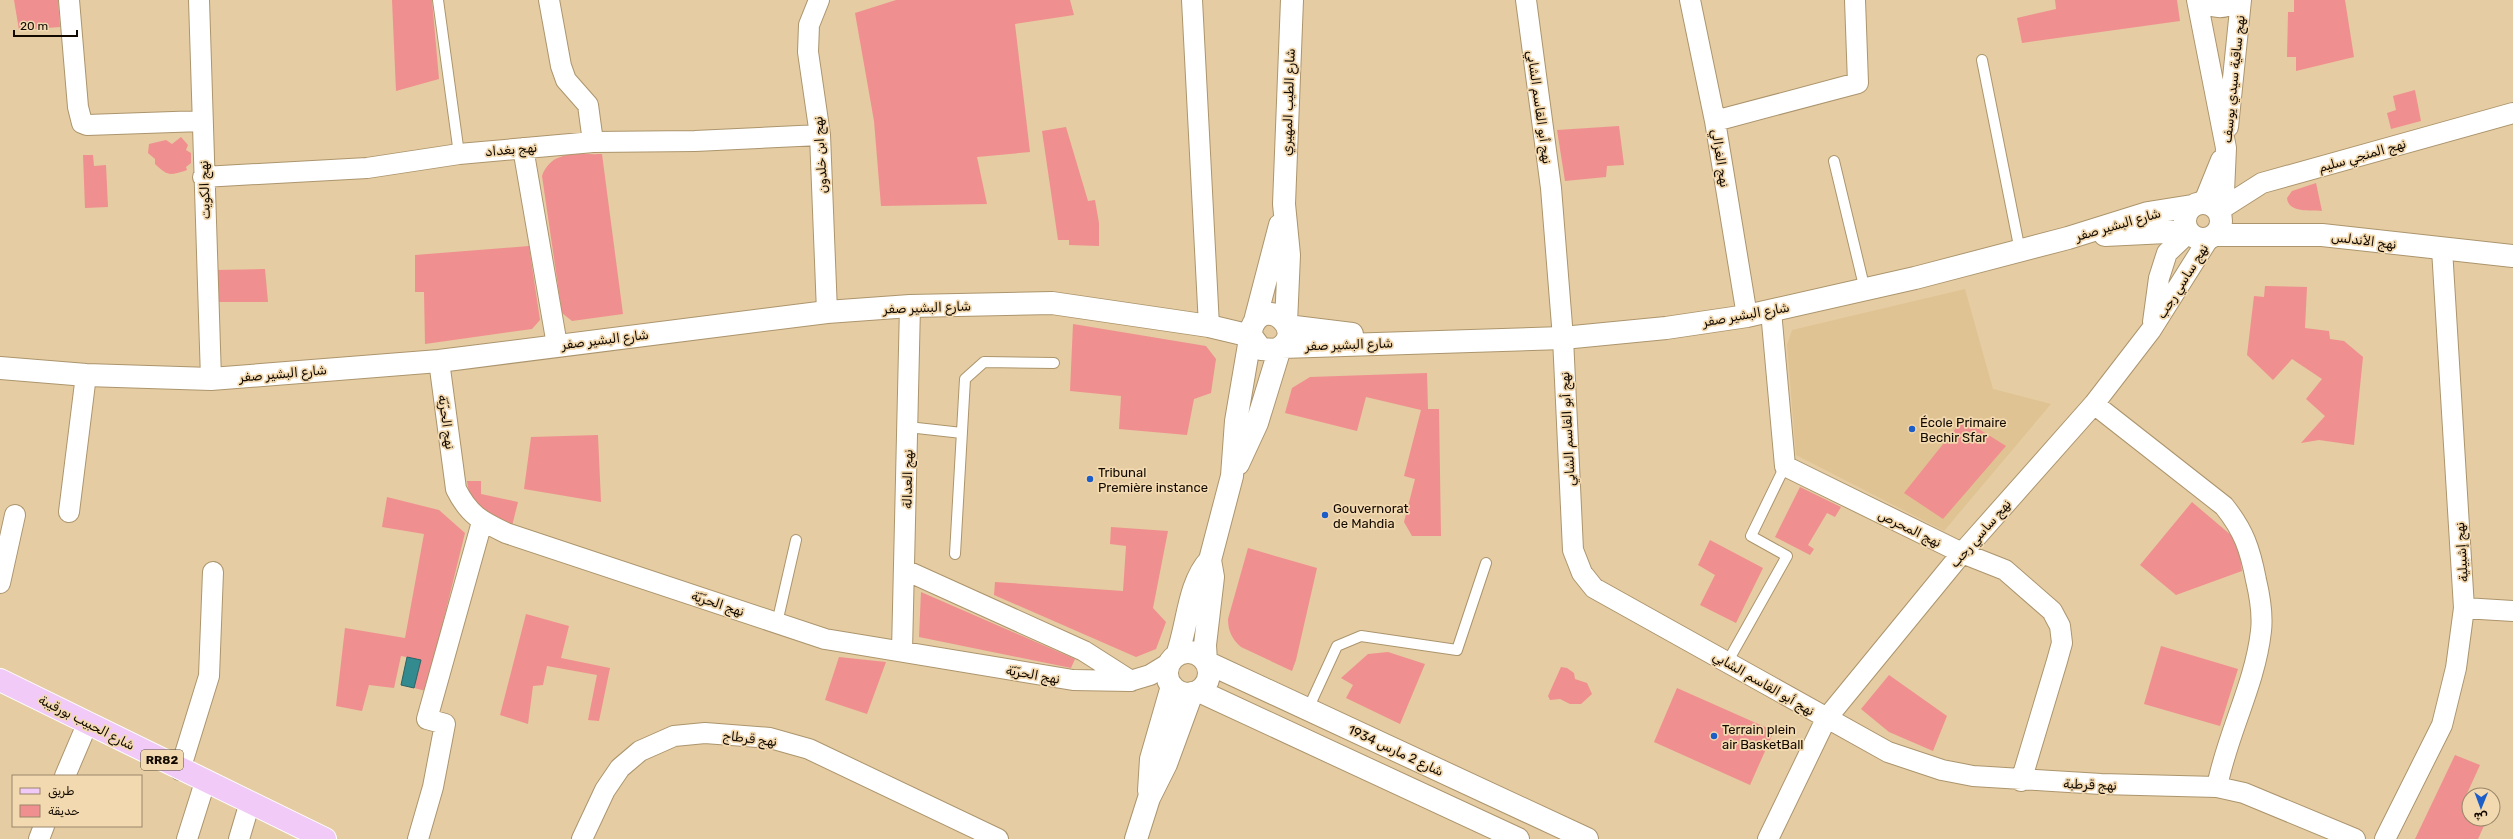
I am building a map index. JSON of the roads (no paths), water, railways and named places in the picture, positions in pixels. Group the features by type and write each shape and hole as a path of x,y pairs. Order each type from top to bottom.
{"main road":[{"name":"شارع الحبيب بورقيبة","path":"0,680 88,722 180,770 325,839"}],"street":[{"path":"69,0 78,107 82,123 87,125 202,121"},
{"name":"نهج الكويت","path":"199,0 203,177 211,379"},
{"path":"549,0 560,66 566,80 588,105 593,142"},
{"name":"نهج ابن خلدون","path":"819,0 809,25 808,52 820,135 827,312"},
{"path":"1192,0 1209,326"},
{"name":"شارع الطيب المهيري","path":"1286,324 1289,255 1284,204 1292,0"},
{"name":"نهج أبو القاسم الشابي","path":"1526,0 1551,188 1563,338 1573,550 1582,573 1594,588 1728,661 1826,719"},
{"name":"نهج الغزالي","path":"1690,0 1715,121 1747,316"},
{"path":"1715,121 1858,82 1855,0"},
{"path":"2197,0 2226,148 2224,192 2208,208"},
{"path":"2201,0 2213,7 2220,7 2235,0"},
{"name":"نهج ساقية سيدي يوسف","path":"2226,148 2241,0"},
{"name":"نهج المنجي سليم","path":"2208,208 2262,183 2513,112"},
{"name":"نهج بغداد","path":"203,177 367,168 459,154 593,142 695,141 820,135"},
{"path":"523,148 557,345"},
{"name":"شارع الطيب المهيري","path":"1149,798 1151,759 1172,672 1185,632 1196,584 1200,574 1210,560 1232,476 1236,421 1253,329 1284,204"},
{"path":"2187,232 2198,239 2212,237 2221,225 2208,208"},
{"path":"2187,232 2185,214 2208,208 2322,235"},
{"name":"شارع البشير صفر","path":"1281,348 1563,338 1666,328 1747,316 1865,290 2020,251 2148,213 2208,208"},
{"path":"2151,330 2159,278 2166,253 2187,232"},
{"name":"شارع البشير صفر","path":"2068,238 2187,232"},
{"name":"نهج الأندلس","path":"2212,237 2322,235 2513,256"},
{"name":"نهج ساسي رجب","path":"1768,839 1826,719 1962,553 2094,404 2151,330 2212,237"},
{"name":"نهج إشبيلية","path":"2385,839 2442,725 2456,668 2464,608 2442,249"},
{"name":"شارع البشير صفر","path":"0,368 86,375 211,379 439,361 827,312 910,306 1052,303 1209,326 1253,329"},
{"name":"نهج العدالة","path":"902,652 910,306"},
{"path":"1771,311 1785,466"},
{"path":"1270,314 1282,318 1286,324 1288,337 1281,348 1271,351 1261,349 1253,329 1259,317 1270,314"},
{"name":"شارع البشير صفر","path":"1286,324 1417,342"},
{"name":"شارع الطيب المهيري","path":"1232,476 1257,424 1281,348"},
{"name":"نهج الحرّيّة","path":"439,361 456,489 465,507 482,522 506,533 825,639 1074,680 1130,681 1150,675 1172,672"},
{"path":"69,512 86,375"},
{"path":"2094,404 2224,506 2239,525 2250,549 2261,606 2261,631 2252,673 2221,768 2217,787"},
{"name":"نهج المحرص","path":"1785,466 1962,553 2005,570 2042,600 2052,611 2060,626 2062,643 2021,781"},
{"path":"0,583 15,515"},
{"path":"418,839 433,787 444,724 427,719 482,522"},
{"name":"شارع الطيب المهيري","path":"1206,662 1205,645 1212,577 1210,560"},
{"path":"905,570 1084,651 1130,681"},
{"path":"180,770 209,676 213,572"},
{"path":"2464,608 2513,611"},
{"path":"1195,692 1207,681 1208,668 1206,662 1196,653 1183,652 1172,672 1181,692 1195,692 1266,721 1518,839"},
{"name":"شارع 2 مارس 1934","path":"1206,662 1587,839"},
{"name":"شارع الطيب المهيري","path":"1136,839 1149,798 1166,764 1195,692"},
{"path":"1266,721 1277,695"},
{"name":"نهج قرطبة","path":"1826,719 1888,752 1942,770 1973,776 2021,781 2217,787 2244,792 2355,839"},
{"path":"65,775 88,722"},
{"name":"نهج قرطاج","path":"582,839 605,790 620,768 640,751 674,736 705,733 770,738 809,748 998,839"},
{"path":"1357,764 1368,737"},
{"path":"187,839 205,782"},
{"path":"239,839 250,802"},
{"path":"39,839 44,827"}],"lane":[{"path":"438,0 459,154"},
{"path":"1982,60 2020,251"},
{"path":"1834,161 1865,290"},
{"path":"955,554 965,379 984,362 1054,363"},
{"path":"908,427 962,433"},
{"path":"1728,661 1787,556 1751,536 1785,466"},
{"path":"777,623 796,540"},
{"path":"1308,710 1336,646 1361,636 1457,650 1486,563"}],"water":[{"path":"407,657 421,660 414,688 401,685"}],"place":[{"name":"École Primaire Bechir Sfar","path":"1912,429"},
{"name":"Tribunal Première instance","path":"1090,479"},
{"name":"Gouvernorat de Mahdia","path":"1325,515"},
{"name":"Terrain plein air BasketBall","path":"1714,736"}]}
